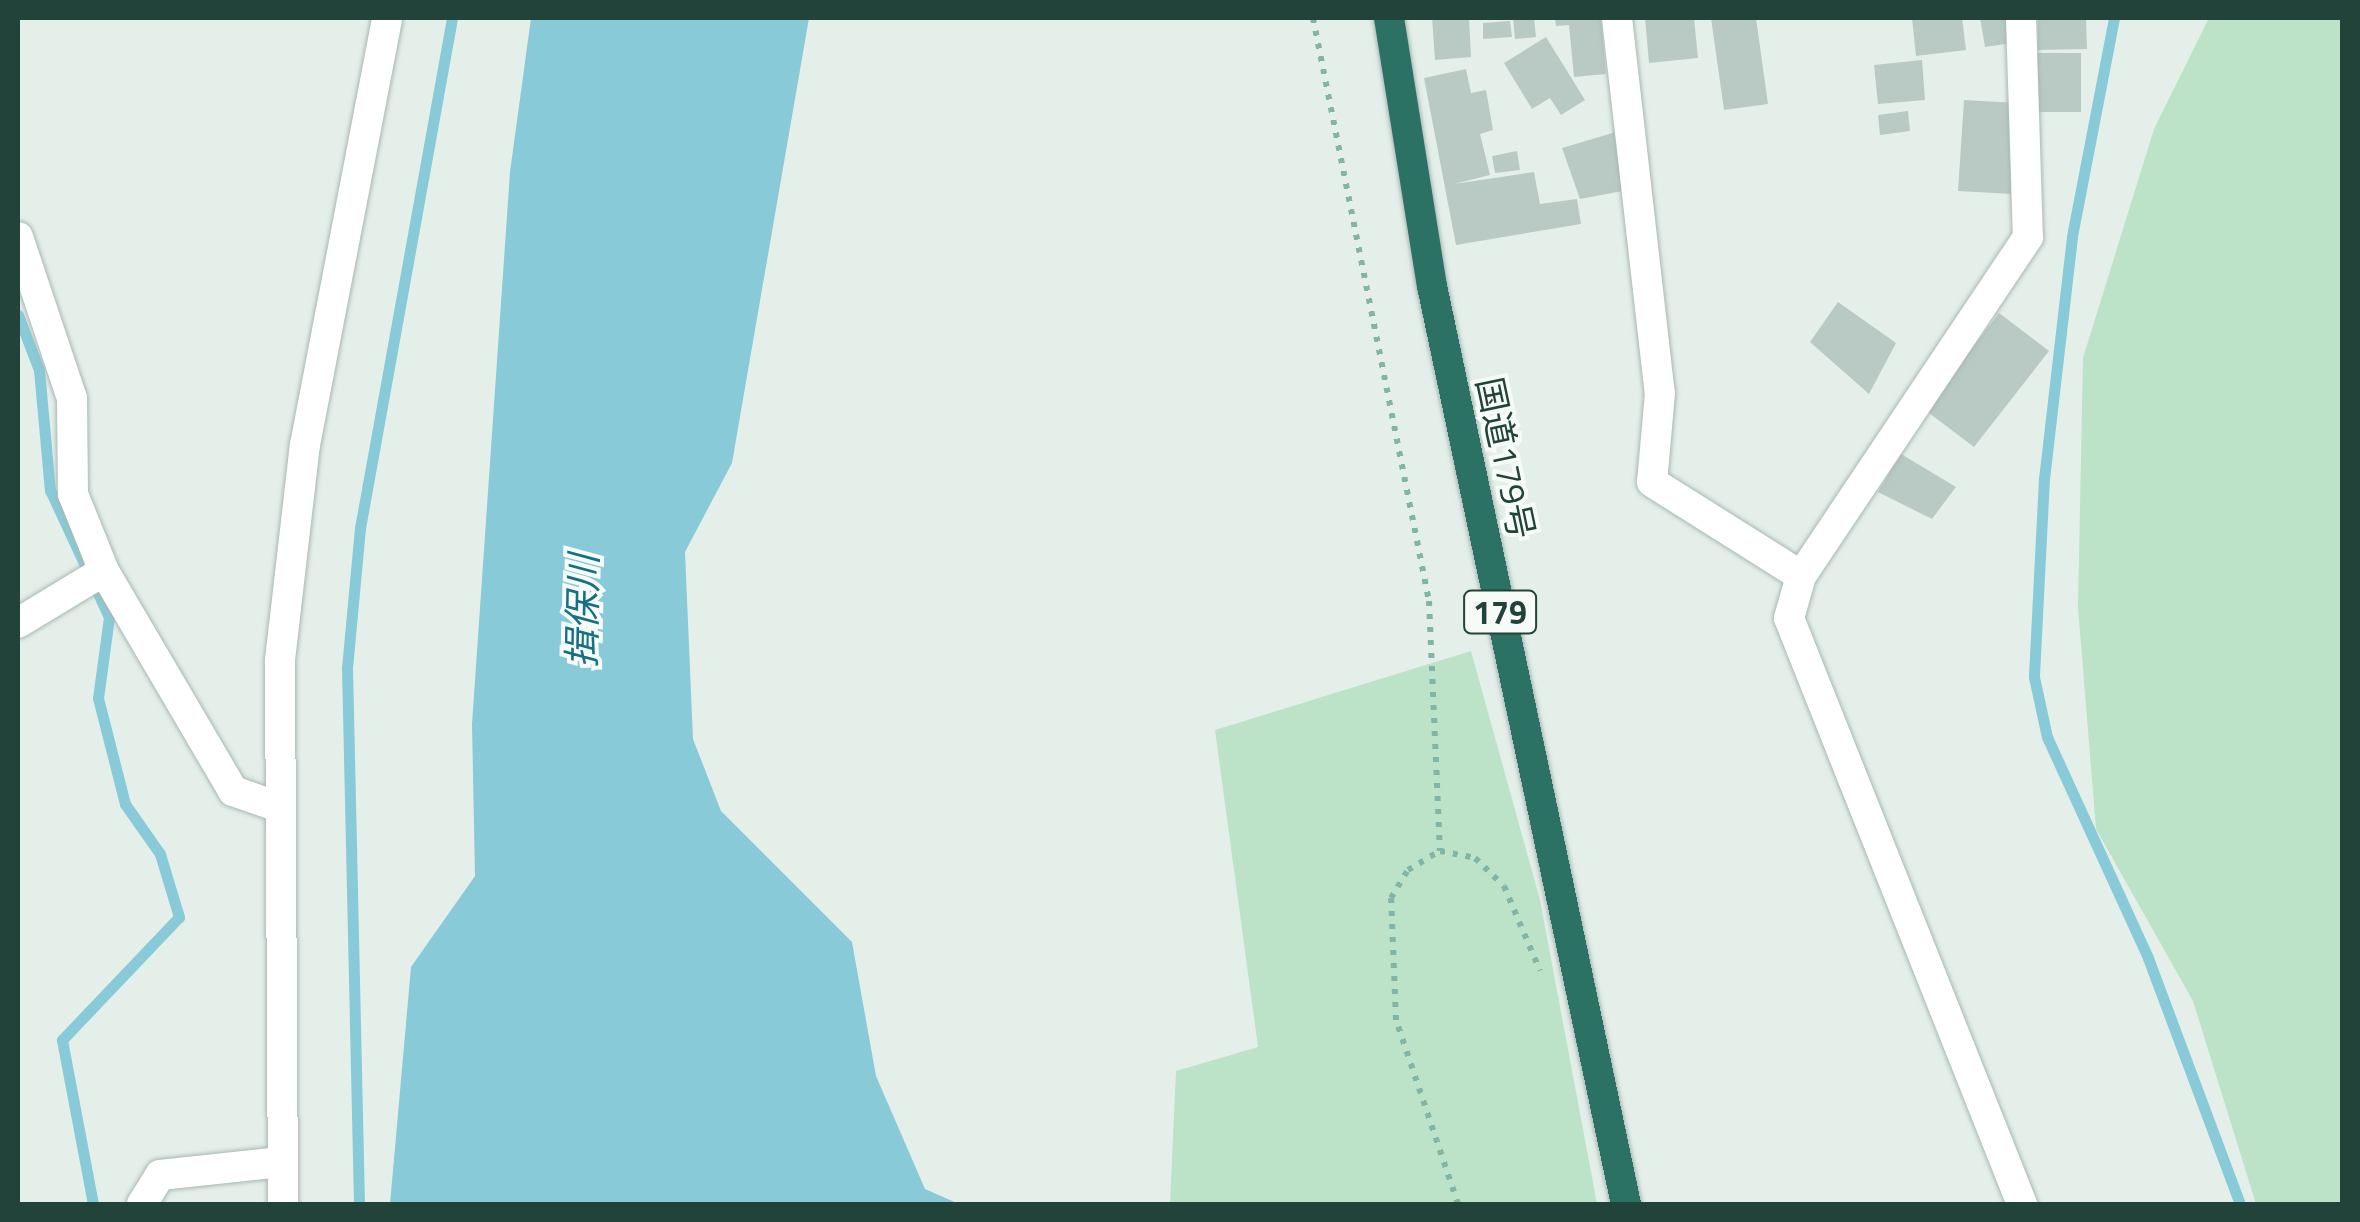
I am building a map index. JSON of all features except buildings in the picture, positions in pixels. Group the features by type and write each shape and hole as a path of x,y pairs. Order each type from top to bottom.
{"highway":[{"name":"国道179号","path":"1389,18 1432,286 1626,1204"}],"street":[{"path":"283,1204 276,806 280,660 305,446 387,18"},
{"path":"1617,18 1660,393 1652,482 1801,576"},
{"path":"2021,18 2028,237 1801,576 1789,618 2022,1204"},
{"path":"18,237 72,398 73,494 104,571 232,791 276,806"},
{"path":"18,623 104,571"},
{"path":"142,1204 160,1174 281,1162"}],"path":[{"path":"1313,18 1429,601 1440,851"},
{"path":"1458,1204 1396,1020 1388,956 1391,898 1408,870 1440,851 1475,858 1504,886 1545,980"}],"green space":[{"path":"2209,18 2342,18 2342,1204 2256,1204 2193,1001 2096,829 2078,607 2083,358 2154,129"},
{"path":"1471,651 1540,900 1597,1204 1170,1204 1176,1071 1258,1047 1215,730"}],"water":[{"name":"揖保川","path":"531,18 809,18 732,463 685,552 693,739 721,811 852,942 876,1076 925,1189 959,1204 390,1204 411,967 475,876 472,724 510,172"}],"waterway":[{"path":"359,1204 347,668 360,528 452,18"},
{"path":"2114,18 2072,237 2044,478 2034,677 2047,737 2148,958 2240,1204"},
{"path":"18,315 39,370 50,490 109,617 98,698 125,804 160,854 179,917 62,1040 93,1204"}]}
